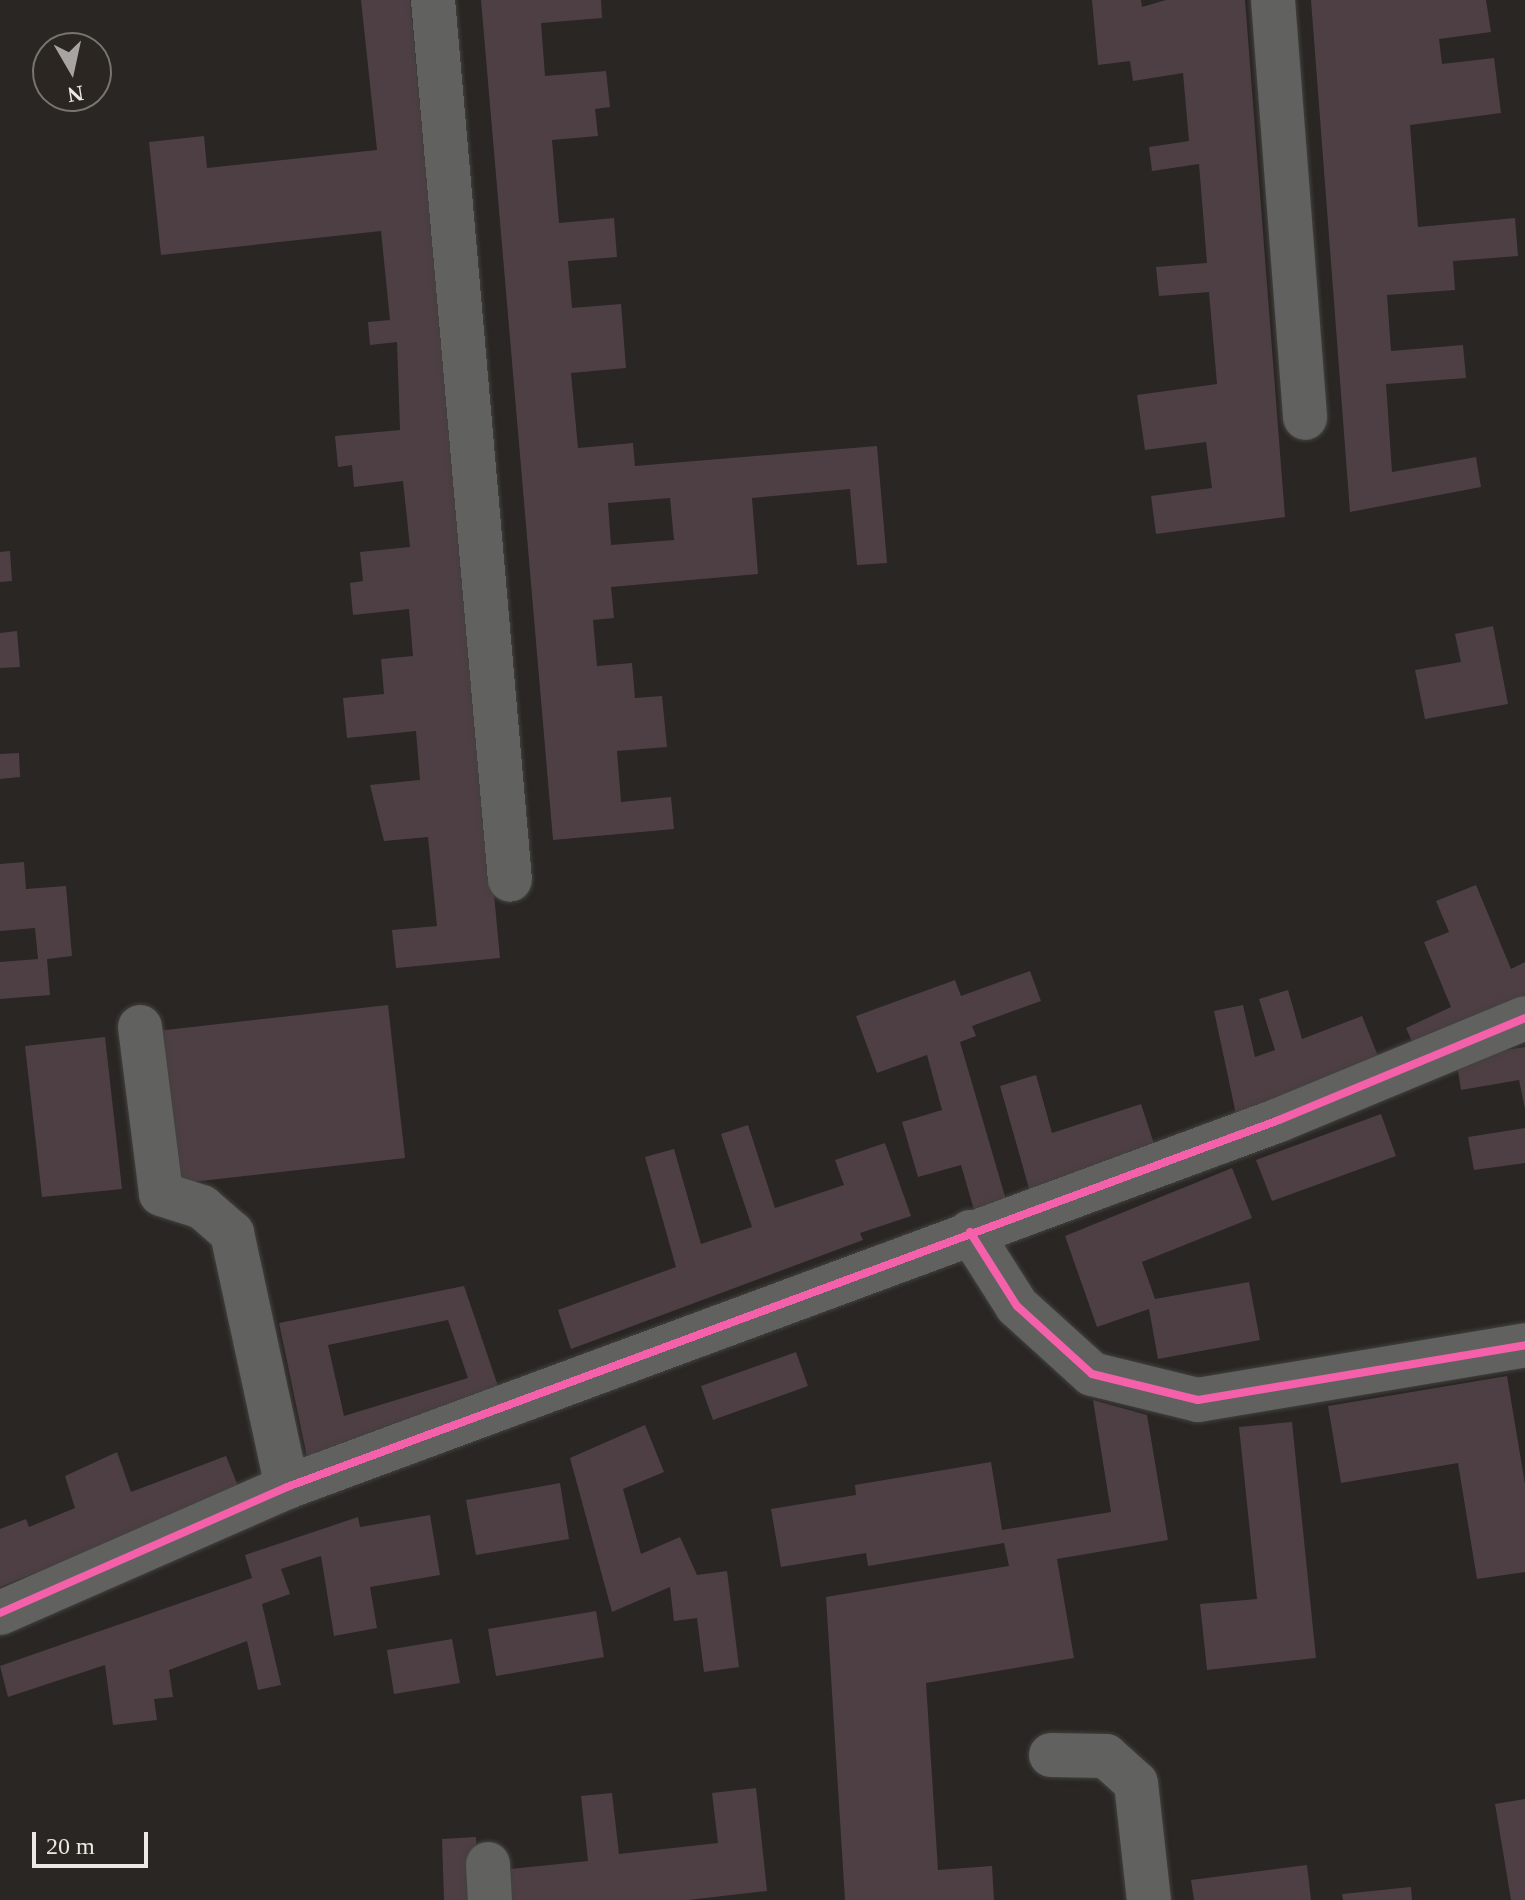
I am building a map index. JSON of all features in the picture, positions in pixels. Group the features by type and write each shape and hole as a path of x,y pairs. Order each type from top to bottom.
{"street":[{"path":"433,0 510,880"},
{"path":"1273,0 1305,418"},
{"path":"0,1613 287,1487 1279,1120 1525,1018"},
{"path":"140,1027 161,1194 202,1207 232,1233 287,1487"},
{"path":"970,1232 1017,1306 1092,1374 1198,1400 1525,1345"},
{"path":"1051,1755 1106,1756 1136,1783 1149,1900"}],"building":[{"path":"361,0 410,0 500,958 396,968 392,930 437,926 428,837 384,841 370,785 420,780 416,731 347,738 343,698 384,694 381,659 413,656 409,609 353,615 350,583 363,581 360,552 410,547 403,481 354,487 352,465 338,467 335,436 400,430 397,342 370,345 368,322 390,320 381,231 161,255 149,142 204,136 207,168 377,150"},
{"path":"481,0 601,0 602,18 541,23 545,76 606,71 610,107 595,109 598,136 552,140 559,223 614,218 617,257 568,261 572,308 621,304 626,368 571,373 578,448 633,443 635,466 877,446 887,563 857,565 850,489 752,498 758,574 611,587 614,618 593,620 597,666 632,663 635,698 662,696 667,747 617,751 621,802 671,797 674,829 553,840","holes":["670,498 674,540 611,545 608,503"]},
{"path":"1092,0 1141,0 1142,7 1166,0 1245,0 1285,517 1156,534 1151,496 1212,488 1206,442 1145,450 1137,395 1217,384 1209,292 1159,296 1156,267 1207,263 1199,164 1152,171 1149,147 1189,141 1183,73 1133,81 1130,61 1098,65"},
{"path":"1311,0 1486,0 1491,32 1439,39 1442,64 1494,58 1501,113 1410,125 1418,227 1515,218 1518,256 1453,261 1455,290 1387,295 1391,351 1463,345 1466,378 1386,384 1392,472 1476,457 1481,487 1350,512"},
{"path":"10,551 12,581 0,582 0,552"},
{"path":"1493,626 1508,704 1425,719 1415,670 1461,662 1455,634"},
{"path":"17,631 20,667 0,668 0,633"},
{"path":"19,753 20,777 0,779 0,754"},
{"path":"24,862 26,889 66,886 72,956 47,959 50,995 0,999 0,962 38,959 35,928 0,931 0,864"},
{"path":"1476,885 1511,969 1525,962 1525,1006 1418,1055 1406,1028 1451,1007 1424,942 1449,932 1436,901"},
{"path":"1030,971 1041,1001 972,1026 976,1036 960,1042 1006,1200 974,1210 961,1165 918,1177 902,1122 942,1110 927,1055 877,1073 856,1016 955,980 961,996"},
{"path":"1288,990 1302,1039 1362,1016 1382,1066 1237,1119 1214,1011 1243,1005 1255,1057 1275,1050 1259,999"},
{"path":"388,1005 405,1158 174,1184 157,1031"},
{"path":"105,1037 122,1189 42,1197 25,1046"},
{"path":"1525,1047 1525,1109 1519,1080 1461,1090 1456,1058"},
{"path":"1036,1075 1052,1133 1141,1104 1156,1150 1030,1192 1000,1086"},
{"path":"1381,1114 1396,1156 1272,1201 1256,1160"},
{"path":"748,1125 775,1208 844,1185 835,1160 885,1143 911,1216 860,1233 863,1240 571,1349 558,1310 676,1267 645,1157 674,1149 701,1244 752,1227 721,1134"},
{"path":"1525,1128 1525,1163 1474,1170 1468,1137"},
{"path":"1232,1168 1252,1218 1142,1262 1155,1299 1249,1282 1260,1340 1158,1359 1149,1309 1097,1327 1065,1236"},
{"path":"464,1286 501,1395 307,1457 279,1323","holes":["448,1320 468,1378 344,1416 328,1345"]},
{"path":"796,1352 808,1386 713,1420 701,1386"},
{"path":"1507,1376 1525,1484 1525,1572 1477,1579 1458,1463 1341,1483 1328,1406"},
{"path":"1093,1400 1147,1415 1168,1540 1057,1559 1074,1658 926,1683 938,1870 992,1866 994,1900 845,1900 826,1597 1009,1566 1004,1543 868,1566 866,1553 781,1567 771,1509 856,1495 855,1485 991,1462 1002,1530 1111,1512"},
{"path":"1292,1422 1316,1658 1207,1670 1200,1604 1257,1599 1239,1427"},
{"path":"645,1425 664,1472 623,1489 641,1554 680,1537 697,1575 727,1571 739,1667 704,1672 697,1618 674,1621 670,1587 612,1612 570,1458"},
{"path":"117,1452 131,1492 226,1456 240,1491 0,1587 0,1529 26,1519 29,1527 75,1508 65,1476"},
{"path":"560,1483 569,1539 476,1555 466,1500"},
{"path":"430,1515 440,1575 370,1587 377,1628 334,1636 321,1556 281,1569 290,1594 262,1604 281,1685 258,1690 247,1641 169,1670 173,1697 154,1699 157,1720 113,1725 105,1665 8,1697 0,1666 252,1578 245,1555 358,1517 360,1527"},
{"path":"596,1611 604,1657 496,1676 488,1629"},
{"path":"452,1639 460,1683 394,1694 387,1650"},
{"path":"756,1788 767,1891 688,1900 505,1900 502,1870 588,1861 581,1796 612,1793 619,1854 718,1843 712,1793"},
{"path":"1525,1799 1525,1900 1511,1900 1495,1804"},
{"path":"476,1837 478,1900 444,1900 442,1839"},
{"path":"1307,1865 1311,1900 1194,1900 1191,1880"},
{"path":"1411,1887 1412,1900 1343,1900 1342,1894"}],"cycle path":[{"path":"0,1613 287,1487 1279,1120 1525,1018"},
{"path":"970,1232 1017,1306 1092,1374 1198,1400 1525,1345"}]}
